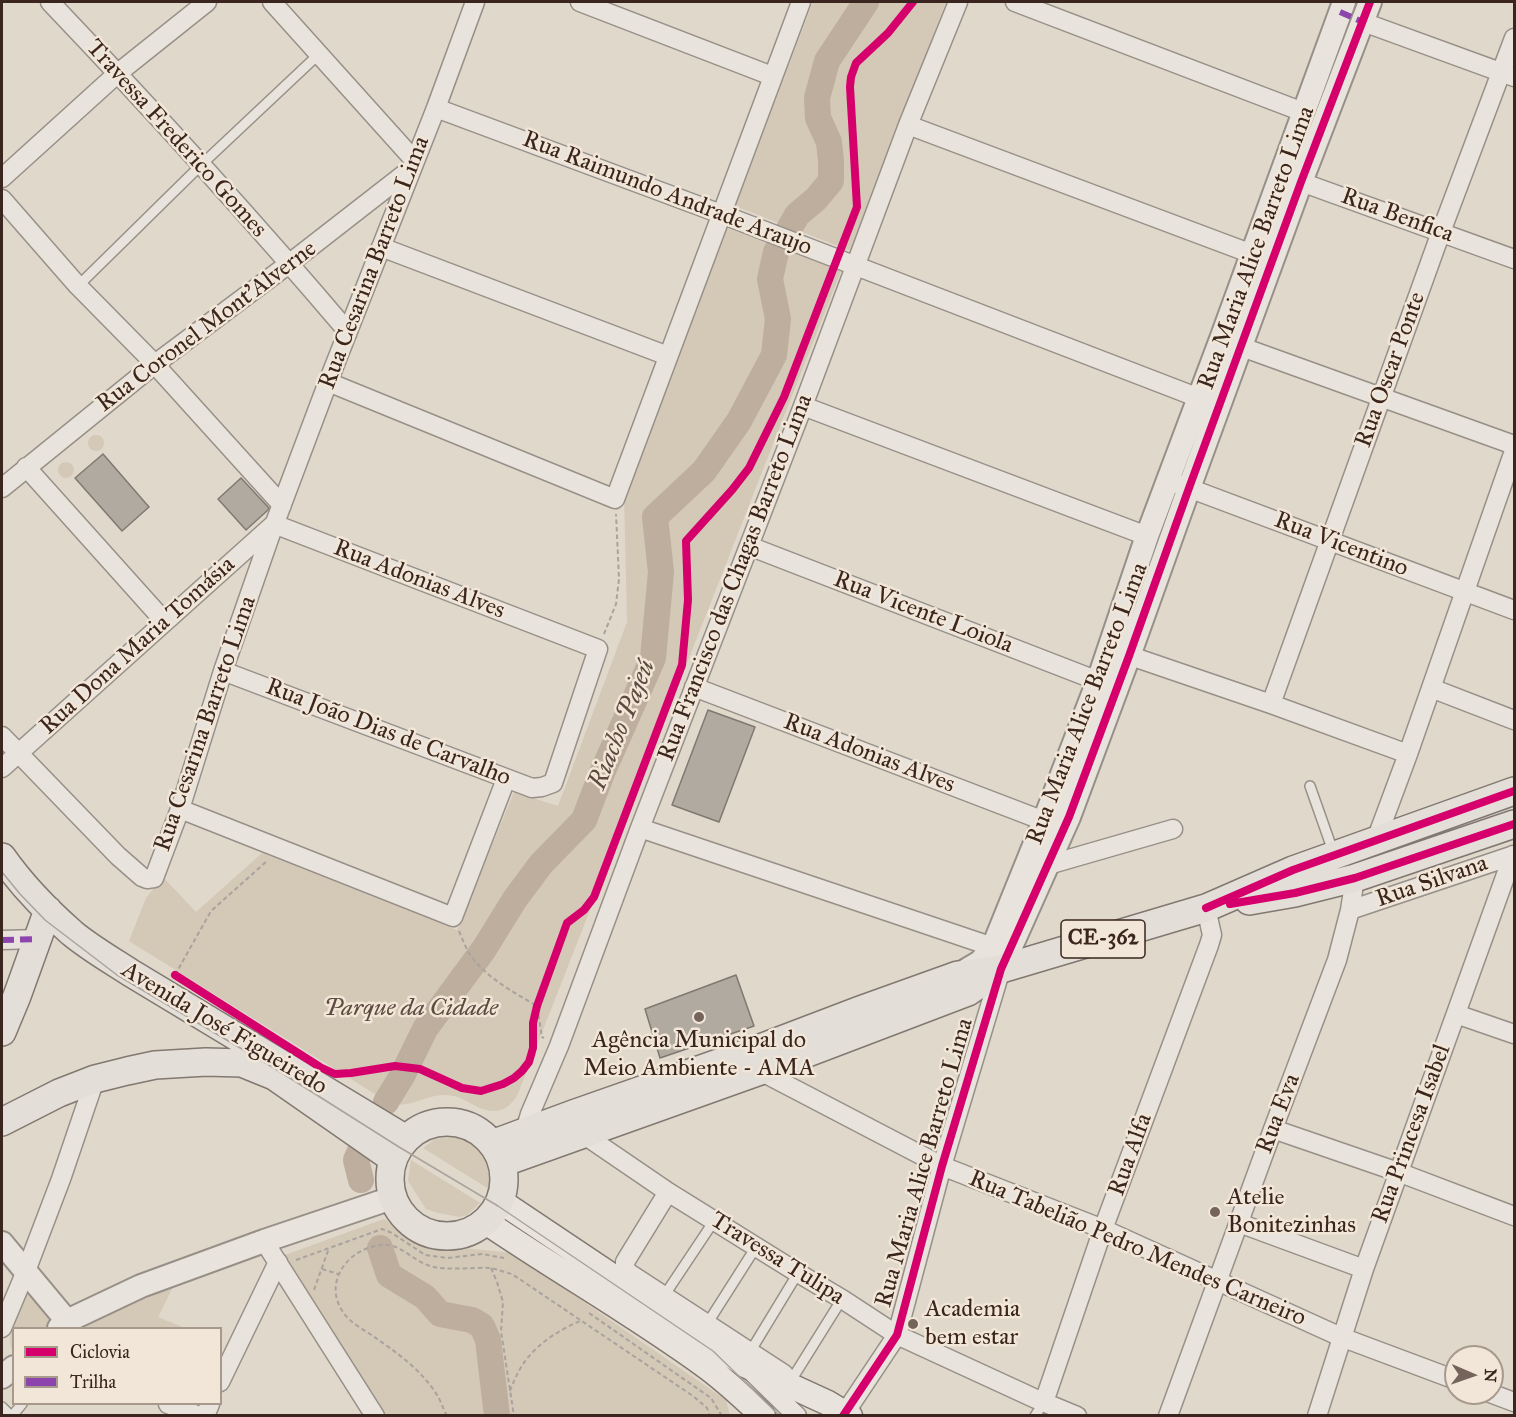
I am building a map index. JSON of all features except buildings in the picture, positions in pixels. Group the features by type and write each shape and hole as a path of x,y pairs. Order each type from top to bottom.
{"main road":[{"name":"CE-362","path":"1206,908 1293,870 1515,791"},
{"name":"CE-362","path":"509,1149 573,1114 747,1053 958,975 997,958 1206,908 1294,893 1355,878 1515,824"},
{"name":"Avenida José Figueiredo","path":"2,857 24,886 72,933 399,1149"},
{"path":"2,1032 48,910"},
{"name":"CE-362","path":"509,1149 583,1134 760,1071 968,992 997,958"},
{"name":"Avenida José Figueiredo","path":"2,1122 59,1093 95,1079 155,1065 206,1062 242,1063 274,1076 399,1149"},
{"path":"450,1122 466,1125 509,1149 504,1182 493,1211 470,1232 452,1237 433,1236 415,1228 402,1215 392,1198 390,1179 399,1149 419,1129 426,1126 450,1122"},
{"path":"493,1211 842,1412"},
{"path":"493,1211 606,1298 705,1365 763,1416"}],"street":[{"name":"Travessa Frederico Gomes","path":"50,2 118,73 290,263 348,332"},
{"path":"2,177 118,73 207,2"},
{"path":"272,2 414,164"},
{"name":"Rua Cesarina Barreto Lima","path":"18,754 118,856 142,877 154,878 180,809 223,671 272,530 475,2"},
{"path":"580,2 772,76"},
{"path":"328,382 615,499 801,2"},
{"name":"Rua Francisco das Chagas Barreto Lima","path":"509,1149 530,1114 558,1046 693,687 958,2"},
{"path":"1015,2 1303,112"},
{"name":"Rua Maria Alice Barreto Lima","path":"997,958 1048,865 1069,817 1119,652 1291,178 1303,112 1344,2"},
{"path":"1367,12 1509,74"},
{"name":"Rua Maria Alice Barreto Lima","path":"842,1412 897,1335 997,958 1044,821 1098,681 1119,652 1147,536 1179,484 1199,398 1231,343 1252,254 1291,178 1367,12"},
{"name":"Rua Oscar Ponte","path":"1271,704 1441,232 1509,74 1515,38"},
{"name":"Rua Raimundo Andrade Araujo","path":"436,108 722,214 1199,398"},
{"path":"909,125 1252,254"},
{"name":"Rua Coronel Mont'Alverne","path":"2,488 155,364 290,263 414,164"},
{"name":"Rua Benfica","path":"1291,178 1515,259"},
{"path":"2,199 78,286 155,364 282,505"},
{"path":"381,248 668,356"},
{"path":"1231,343 1515,445"},
{"path":"803,406 1147,536"},
{"path":"1376,840 1515,451"},
{"path":"26,467 165,622"},
{"name":"Rua Vicentino","path":"1179,484 1515,610"},
{"name":"Rua Dona Maria Tomásia","path":"2,768 272,530"},
{"name":"Rua Adonias Alves","path":"272,530 598,649"},
{"name":"Rua Vicente Loiola","path":"749,546 1098,681"},
{"name":"Rua João Dias de Carvalho","path":"223,671 532,788 553,783 598,649"},
{"path":"1119,652 1408,754"},
{"name":"Rua Adonias Alves","path":"693,687 1044,821"},
{"path":"1431,688 1515,720"},
{"path":"2,736 18,754"},
{"path":"180,809 453,917 506,779"},
{"path":"640,828 997,958"},
{"path":"1048,865 1173,830"},
{"name":"Rua Silvana","path":"1350,910 1514,855"},
{"name":"Rua Princesa Isabel","path":"1317,1416 1341,1337 1398,1172 1514,855"},
{"name":"Rua Eva","path":"1168,1416 1336,960 1350,910 1355,878"},
{"name":"Rua Alfa","path":"1040,1409 1103,1229 1209,945 1212,935 1206,908"},
{"path":"2,940 38,939"},
{"path":"1456,1014 1515,1034"},
{"name":"Rua Tabelião Pedro Mendes Carneiro","path":"760,1071 942,1166 1103,1229 1341,1337 1444,1376"},
{"path":"2,1329 62,1179 95,1079"},
{"path":"1273,1128 1515,1216"},
{"name":"Travessa Tulipa","path":"583,1134 668,1192 897,1335 1040,1409 1077,1416"},
{"path":"668,1192 625,1262 625,1268 629,1273 707,1324 747,1358 797,1416"},
{"path":"2,1243 26,1271 63,1325 141,1286 392,1198"},
{"path":"1239,1223 1364,1269"},
{"path":"264,1241 287,1261 375,1416"},
{"path":"222,1378 287,1261"},
{"path":"747,1358 792,1379 842,1412"},
{"path":"171,1405 199,1416"}],"lane":[{"path":"78,286 201,165 319,54"},
{"path":"1310,786 1335,855"},
{"path":"664,1296 714,1221"},
{"path":"707,1324 756,1247"},
{"path":"747,1358 798,1273"},
{"path":"792,1379 842,1299"},
{"path":"2,1407 12,1416"}],"path":[{"path":"598,649 616,604 619,579 615,499"},
{"path":"184,981 175,975 211,911 282,848"},
{"path":"453,917 468,951 485,971 505,987 537,1006"},
{"path":"534,1039 533,1023 540,997"},
{"path":"537,1006 542,1037 558,1046"},
{"path":"287,1261 382,1229 425,1255 447,1258 482,1254 513,1260"},
{"path":"447,1416 437,1395 420,1373 397,1352 348,1318 338,1303 335,1287 338,1274 344,1264 360,1251 381,1245 392,1245 419,1263 433,1268 491,1268 512,1274 693,1396 707,1408 710,1416"},
{"path":"314,1290 329,1248"},
{"path":"491,1268 503,1302 501,1331 514,1416"},
{"path":"322,1269 338,1274"},
{"path":"589,1312 711,1398 722,1416"},
{"path":"510,1390 521,1367 544,1341 563,1328 580,1321"}],"green space":[{"path":"813,2 946,2 851,251 735,206"},
{"name":"Parque da Cidade","path":"727,228 841,271 517,1096 508,1106 495,1111 482,1109 459,1098 446,1095 405,1104 391,1104 129,941 146,898 163,877 196,912 262,853 457,930 514,792 558,806 627,622 624,495"},
{"path":"93,435 99,435 104,443 102,449 93,451 88,446 88,440"},
{"path":"63,462 69,462 74,470 72,476 63,478 58,473 58,467"},
{"path":"458,1136 482,1151 485,1156 489,1169 489,1189 423,1148 435,1139"},
{"path":"411,1160 480,1203 467,1215 460,1217 426,1209 408,1181"},
{"path":"384,1219 423,1244 513,1253 726,1400 730,1415 383,1415 285,1255"},
{"path":"30,1285 57,1319 46,1327 12,1327"},
{"path":"169,1285 172,1289 158,1317 183,1327 69,1327"},
{"path":"12,1327 12,1348 11,1344"}],"waterway":[{"name":"Riacho Pajeú","path":"386,1102 402,1076 425,1029 484,949 515,899 541,864 584,820 602,773 653,658 661,572 655,517 704,471 739,421 774,355 778,319 770,279 776,252 797,215 816,199 831,181 829,142 818,118 817,98 827,61 866,2"},
{"name":"Riacho Pajeú","path":"361,1180 356,1160 362,1147"},
{"name":"Riacho Pajeú","path":"380,1248 389,1275 425,1297 440,1314 472,1320 482,1326 488,1340 497,1416"}],"tram line":[{"path":"2,872 45,920 117,975 274,1068 498,1206 713,1351 780,1416"}],"marked path":[{"path":"1340,12 1363,22"},
{"path":"2,940 38,939"}],"cycle path":[{"path":"175,975 320,1067 335,1074 395,1066 420,1069 462,1088 481,1091 514,1078 529,1062 533,1048 533,1023 537,1006 567,923 584,910 594,897 682,665 688,600 686,541 749,468 784,397 857,207 850,87 856,63 888,33 913,2"},
{"path":"843,1416 897,1335 942,1166 1001,969 1069,817 1301,182 1370,2"},
{"path":"1206,908 1293,870 1514,791"},
{"path":"1230,904 1295,893 1355,878 1514,824"}],"place":[{"name":"Agência Municipal do Meio Ambiente - AMA","path":"699,1017"},
{"name":"Atelie Bonitezinhas","path":"1215,1212"},
{"name":"Academia bem estar","path":"913,1324"}]}
